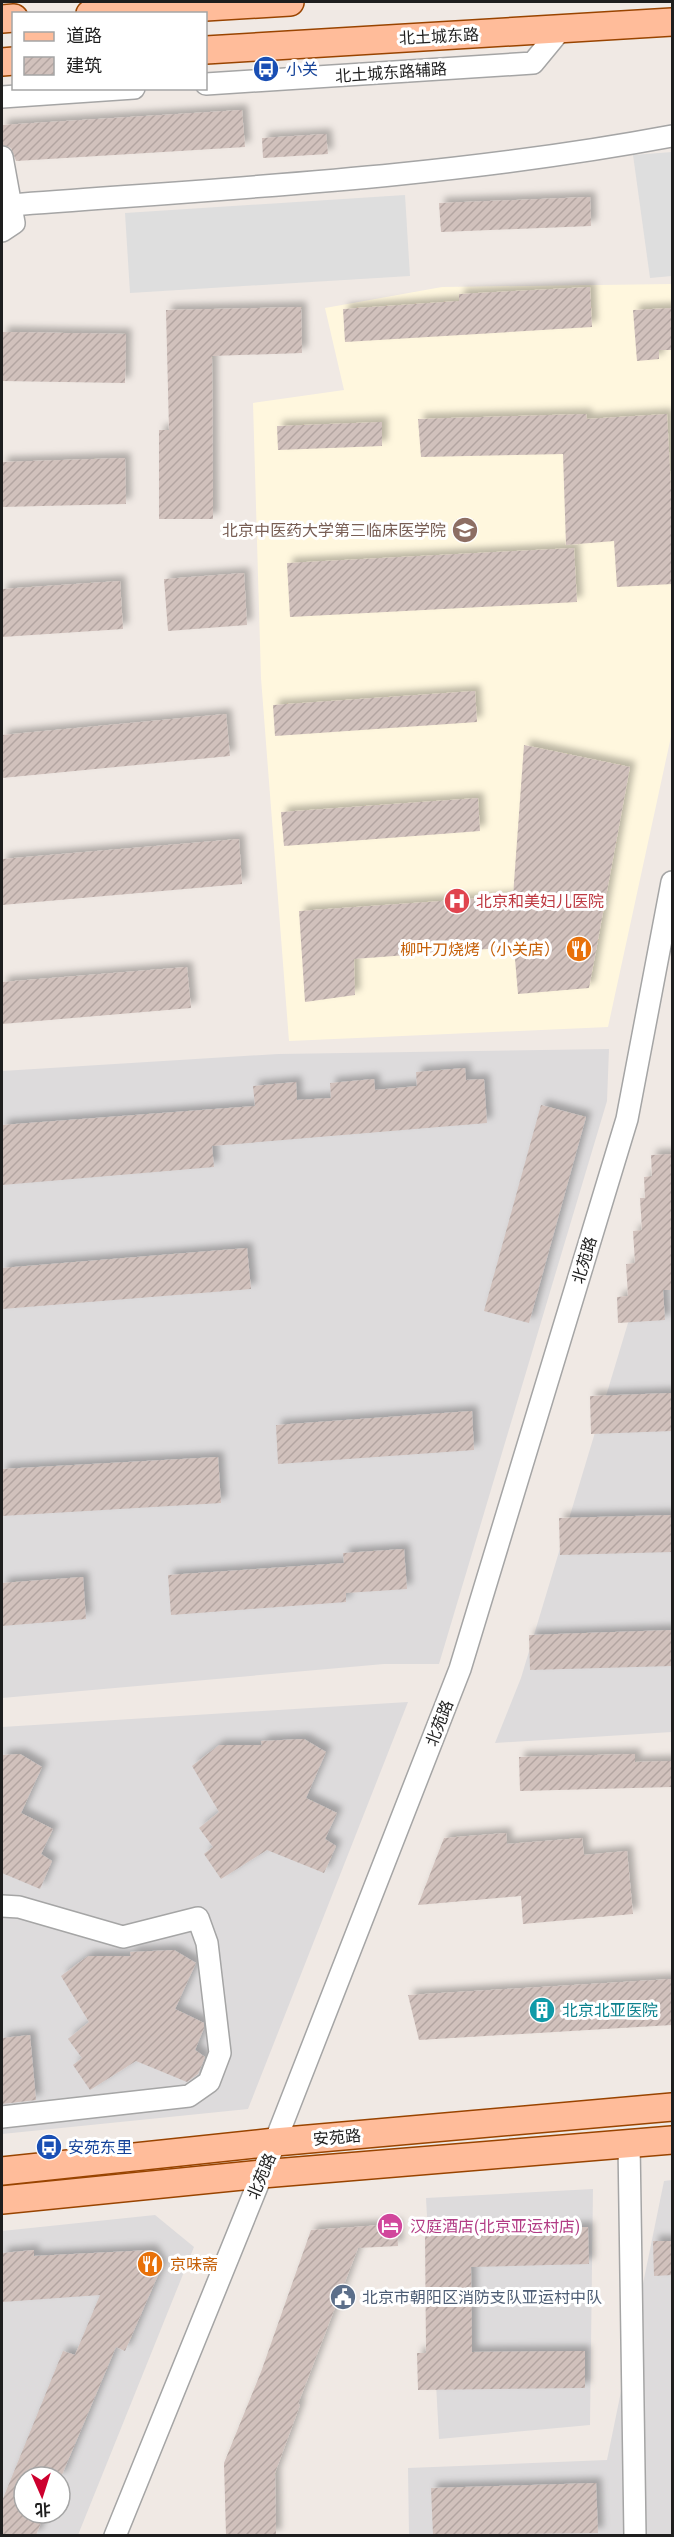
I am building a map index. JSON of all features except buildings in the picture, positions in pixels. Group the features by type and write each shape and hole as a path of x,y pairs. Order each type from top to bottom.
{"main road":[{"path":"123,12 290,2"},
{"name":"北土城东路","path":"207,50 672,22"},
{"name":"安苑路","path":"2,2171 275,2142 672,2107"},
{"name":"安苑路","path":"2,2200 262,2174 672,2140"}],"street":[{"name":"北土城东路辅路","path":"207,84 533,63 561,29"},
{"path":"2,97 105,90"},
{"path":"11,205 388,177 600,150 672,136"},
{"path":"2,157 14,223 2,231"},
{"name":"北苑路","path":"114,2535 275,2142 460,1670 627,1119 672,882"},
{"path":"2,1906 31,1910 123,1937 198,1918 207,1943 220,2053 209,2082 189,2096 2,2117"},
{"path":"629,2144 635,2535"}],"shaded area":[{"path":"672,152 672,276 650,278 633,155"},
{"path":"405,195 410,276 130,293 125,213"},
{"path":"672,284 672,732 608,1027 289,1041 261,678 253,403 344,390 325,308 442,287"},
{"path":"609,1049 607,1101 439,1664 384,1664 2,1698 2,1071 278,1054"},
{"path":"672,1177 672,1732 495,1743 521,1678"},
{"path":"408,1702 248,2109 2,2134 2,1727"},
{"path":"672,2180 672,2535 409,2535 408,2468 607,2460 664,2181"},
{"path":"593,2189 590,2425 439,2439 426,2198"},
{"path":"155,2215 194,2247 78,2535 2,2536 2,2231"}],"place":[{"name":"小关","path":"266,69"},
{"name":"北京中医药大学第三临床医学院","path":"465,530"},
{"name":"北京和美妇儿医院","path":"457,901"},
{"name":"柳叶刀烧烤（小关店）","path":"579,949"},
{"name":"北京北亚医院","path":"542,2010"},
{"name":"安苑东里","path":"49,2147"},
{"name":"汉庭酒店(北京亚运村店)","path":"390,2226"},
{"name":"京味斋","path":"150,2264"},
{"name":"北京市朝阳区消防支队亚运村中队","path":"343,2297"}]}
